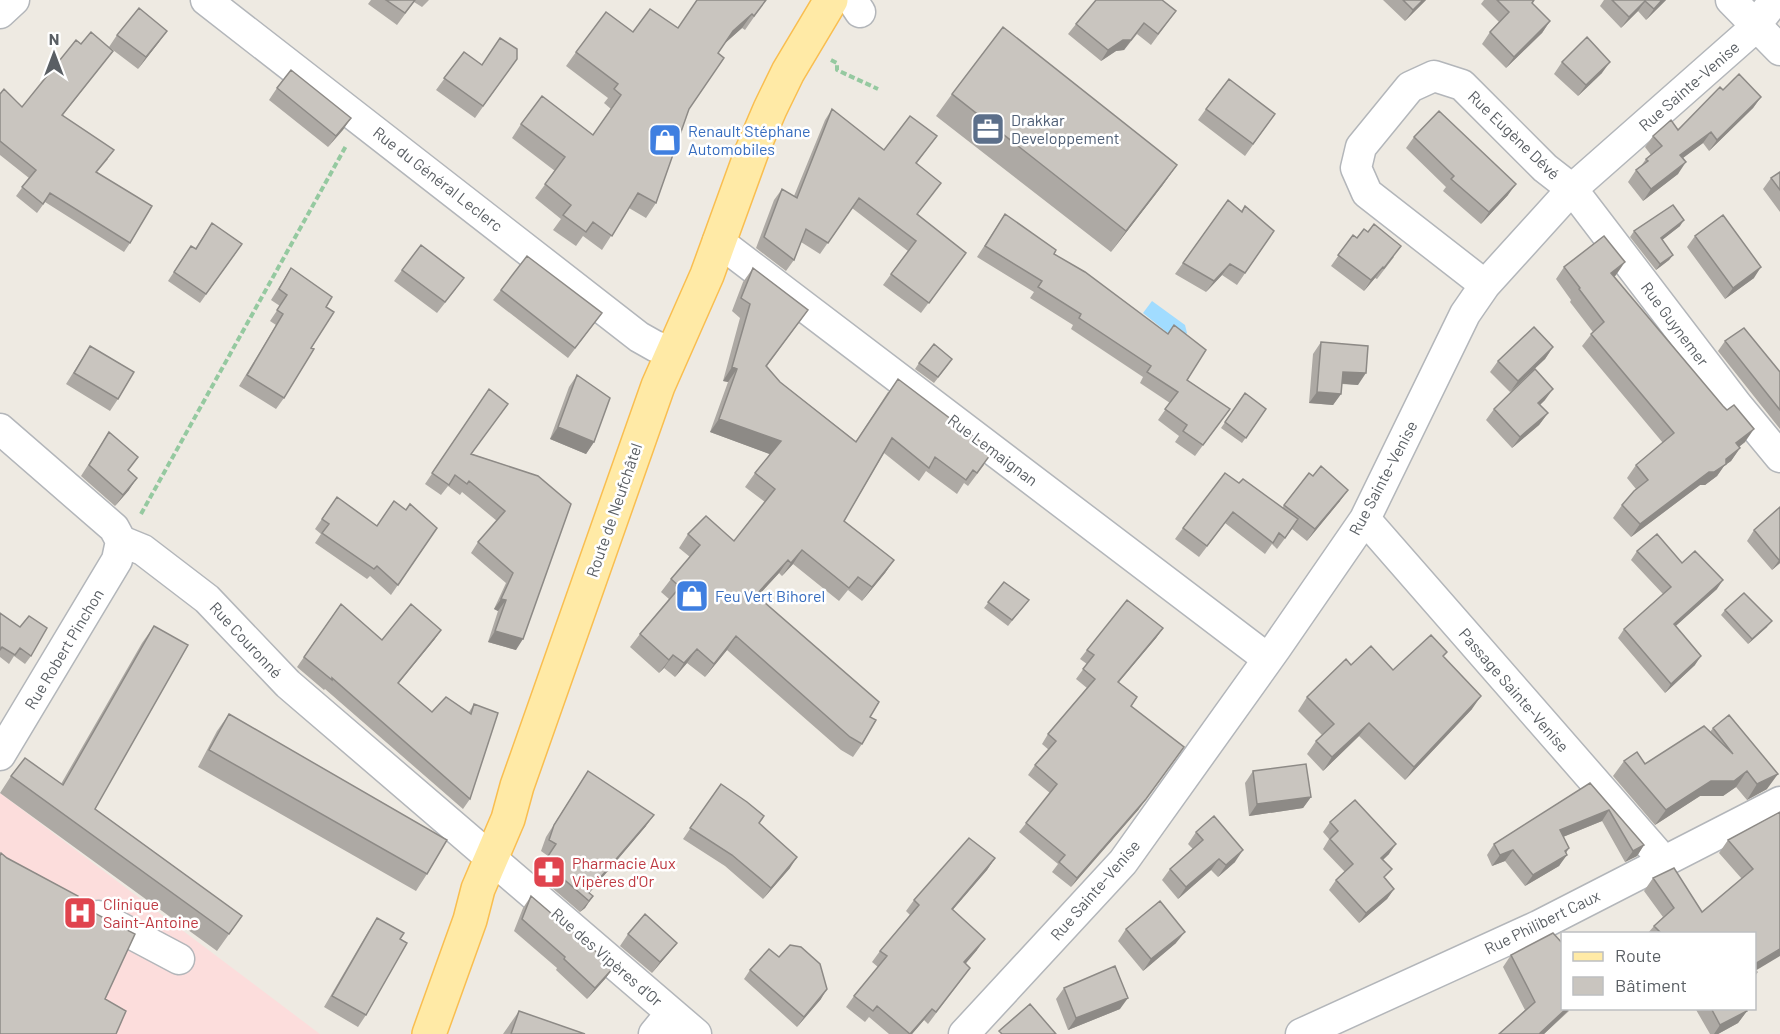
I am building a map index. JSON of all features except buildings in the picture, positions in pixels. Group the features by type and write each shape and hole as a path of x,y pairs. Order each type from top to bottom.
{"main road":[{"name":"Route de Neufchâtel","path":"429,1034 470,920 478,889 508,819 517,786 635,450 770,109 805,44 848,4"}],"street":[{"path":"0,13 14,0"},
{"name":"Rue du Général Leclerc","path":"206,0 639,338 673,352"},
{"path":"1731,0 1780,50"},
{"name":"Rue Sainte-Venise","path":"964,1034 1123,862 1268,659 1365,519 1466,314 1485,285 1572,189 1756,27 1775,0"},
{"name":"Rue Eugène Dévé","path":"1485,285 1367,193 1356,168 1361,147 1410,87 1434,76 1462,85 1545,168 1572,189"},
{"name":"Rue Guynemer","path":"1572,189 1737,405 1780,457"},
{"name":"Rue Lemaignan","path":"718,241 1268,659"},
{"name":"Rue Couronné","path":"0,429 114,528 121,541 143,550 207,599 288,684 491,857"},
{"name":"Passage Sainte-Venise","path":"1365,519 1664,861"},
{"name":"Rue Robert Pinchon","path":"0,755 117,560 121,541"},
{"name":"Rue Philibert Caux","path":"1301,1034 1538,927 1780,802"},
{"name":"Rue des Vipères d'Or","path":"491,857 661,1028 696,1034"},
{"path":"74,903 179,959"}],"path":[{"path":"805,44 837,63 837,70 878,89"},
{"path":"121,541 136,521 361,119"}],"shaded area":[{"name":"Clinique Saint-Antoine","path":"0,793 320,1034 0,1034"}],"water":[{"path":"1152,301 1185,325 1187,333 1181,339 1174,338 1143,313"}],"place":[{"name":"Drakkar Developpement","path":"988,129"},
{"name":"Renault Stéphane Automobiles","path":"665,140"},
{"name":"Feu Vert Bihorel","path":"692,596"},
{"name":"Pharmacie Aux Vipères d'Or","path":"549,872"},
{"name":"Clinique Saint-Antoine","path":"80,913"}]}
